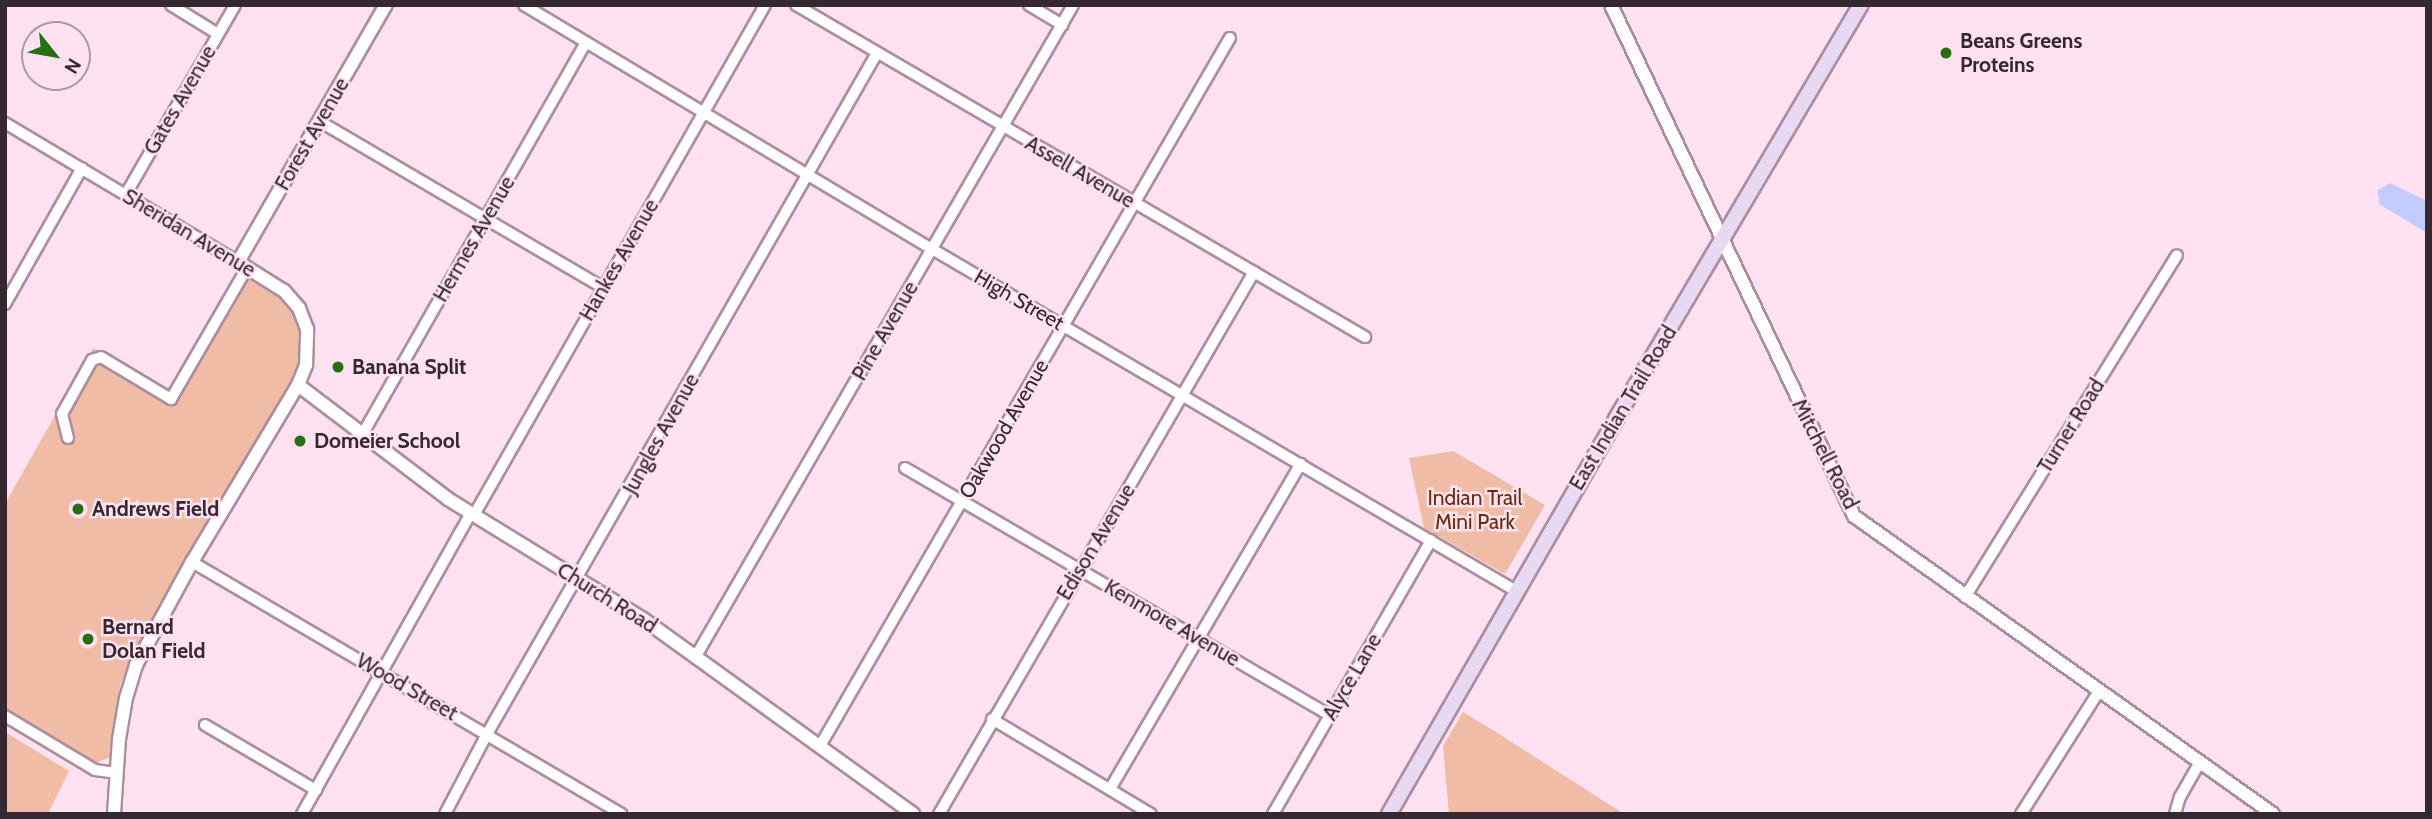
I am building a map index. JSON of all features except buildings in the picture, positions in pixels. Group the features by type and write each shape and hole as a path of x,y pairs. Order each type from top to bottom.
{"main road":[{"name":"East Indian Trail Road","path":"1389,814 1517,590 1861,5"}],"street":[{"path":"171,5 218,34"},
{"name":"Gates Avenue","path":"126,194 235,5"},
{"name":"Forest Avenue","path":"68,438 62,414 92,360 101,357 171,399 319,121 386,5"},
{"name":"High Street","path":"524,5 932,249 1517,590"},
{"name":"Hankes Avenue","path":"302,814 765,5"},
{"name":"Assell Avenue","path":"796,5 1365,337"},
{"path":"1029,5 1062,25"},
{"name":"Pine Avenue","path":"696,656 1073,5"},
{"name":"Mitchell Road","path":"1611,5 1854,516 2273,814"},
{"name":"Oakwood Avenue","path":"820,746 1230,38"},
{"name":"Hermes Avenue","path":"362,435 586,42"},
{"name":"Jungles Avenue","path":"445,814 487,734 579,580 877,53"},
{"path":"319,121 604,288"},
{"name":"Sheridan Avenue","path":"5,123 284,291 304,319 309,349 299,385 192,562 136,665 122,717 114,814"},
{"path":"5,304 82,168"},
{"name":"Turner Road","path":"1965,597 2177,254"},
{"name":"Edison Avenue","path":"939,814 1254,272"},
{"name":"Church Road","path":"299,385 362,435 472,514 696,656 913,814"},
{"path":"1110,789 1301,464"},
{"name":"Kenmore Avenue","path":"905,468 1330,715"},
{"name":"Alyce Lane","path":"1273,814 1431,540"},
{"name":"Wood Street","path":"192,562 621,814"},
{"path":"2021,814 2099,691"},
{"path":"5,716 95,770 116,773"},
{"path":"992,719 1151,814"},
{"path":"205,725 316,790"},
{"path":"2175,814 2180,797 2200,762"}],"green space":[{"path":"239,269 277,292 290,304 302,332 302,359 283,397 133,653 120,685 110,757 96,763 5,708 5,504 93,348 170,392"},
{"name":"Indian Trail Mini Park","path":"1453,451 1545,505 1505,574 1424,528 1409,458"},
{"path":"1463,712 1624,814 1449,814 1443,746"},
{"path":"5,732 69,771 48,814 5,814"}],"water":[{"path":"2390,183 2427,201 2427,233 2379,204 2378,190"}],"place":[{"name":"Beans Greens Proteins","path":"1946,53"},
{"name":"Banana Split","path":"338,367"},
{"name":"Domeier School","path":"300,441"},
{"name":"Andrews Field","path":"78,509"},
{"name":"Bernard Dolan Field","path":"88,639"}]}
